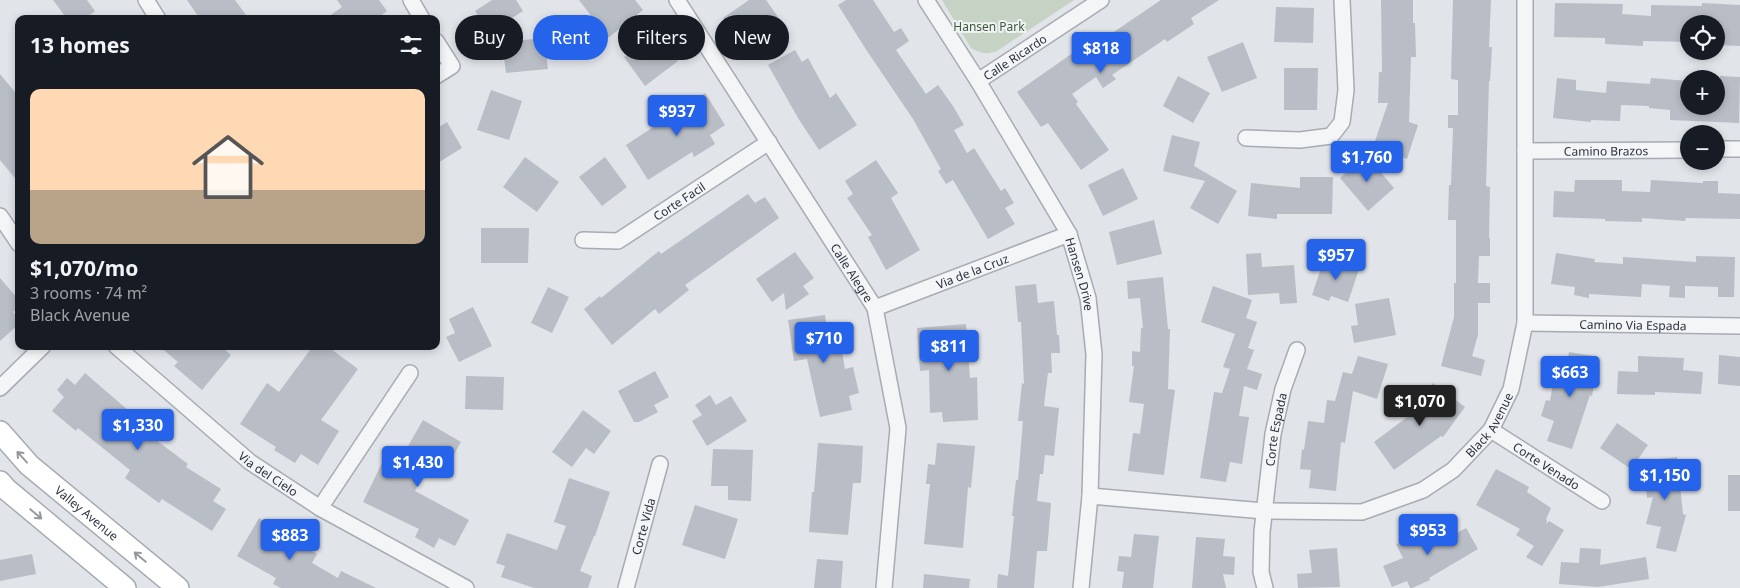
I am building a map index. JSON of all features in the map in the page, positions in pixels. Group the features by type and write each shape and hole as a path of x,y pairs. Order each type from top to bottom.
{"main road":[{"name":"Valley Avenue","path":"0,432 29,465 178,588"},
{"path":"0,482 125,588"}],"street":[{"path":"146,0 155,15"},
{"path":"411,0 420,15"},
{"name":"Calle Alegre","path":"677,0 874,308 898,428 884,588"},
{"name":"Hansen Drive","path":"926,0 978,81 1069,234 1088,298 1094,354 1090,496 1081,588"},
{"name":"Calle Ricardo","path":"978,81 1102,0"},
{"path":"1246,138 1300,140 1331,136 1342,122 1346,90 1342,0"},
{"name":"Black Avenue","path":"1090,496 1264,511 1362,512 1423,490 1453,470 1491,430 1510,389 1525,323 1525,0"},
{"path":"440,47 452,66 440,74"},
{"name":"Corte Facil","path":"583,240 618,241 769,142"},
{"path":"1725,149 1740,149"},
{"name":"Camino Brazos","path":"1525,152 1680,150"},
{"path":"0,216 15,238"},
{"name":"Via de la Cruz","path":"874,308 1069,234"},
{"name":"Camino Via Espada","path":"1525,323 1740,326"},
{"path":"0,388 39,350"},
{"name":"Via del Cielo","path":"121,350 250,462 320,508 466,588"},
{"name":"Corte Espada","path":"1265,588 1261,572 1264,511 1273,434 1283,389 1296,350"},
{"path":"320,508 410,373"},
{"name":"Corte Venado","path":"1491,430 1602,501"},
{"name":"Corte Vida","path":"626,588 660,464"}],"green space":[{"name":"Hansen Park","path":"942,0 1074,0 997,51 987,53 971,48"}],"building":[{"path":"53,0 87,0 95,11 90,15 64,15"},
{"path":"187,0 235,0 246,15 197,15"},
{"path":"337,0 379,0 387,11 382,15 331,15 342,7"},
{"path":"492,0 516,0 523,11 517,15 478,15 475,11"},
{"path":"579,0 635,0 643,10 637,15 618,15 618,30 608,38 608,15 590,15"},
{"path":"749,0 766,0 777,15 727,15"},
{"path":"846,0 873,0 894,32 901,28 909,41 896,50 926,94 938,85 953,106 964,125 954,130 967,153 974,148 1001,191 1005,188 1014,203 1005,208 1015,224 988,239 953,180 946,184 938,171 941,169 913,119 838,5"},
{"path":"1161,0 1219,0 1191,18 1194,24 1167,42 1165,39 1112,75 1116,79 1103,88 1096,77 1072,94 1078,102 1076,104 1109,150 1081,170 1048,123 1041,127 1017,92 1090,41 1093,46"},
{"path":"1381,0 1413,0 1416,57 1411,57 1409,122 1418,125 1407,159 1373,147 1388,103 1378,103 1379,72 1382,72"},
{"path":"1453,0 1491,0 1489,47 1492,47 1489,81 1486,186 1490,187 1490,256 1479,256 1478,283 1490,283 1490,303 1478,303 1478,335 1472,356 1485,360 1481,376 1441,366 1454,317 1454,283 1456,283 1456,220 1448,220 1453,128 1448,128 1448,115 1458,115 1458,80 1451,79"},
{"path":"1555,3 1623,4 1622,14 1651,16 1651,5 1702,6 1702,3 1740,5 1740,46 1725,45 1725,15 1680,15 1680,42 1643,41 1643,46 1605,44 1605,38 1554,37"},
{"path":"1276,7 1314,8 1313,43 1274,42"},
{"path":"533,39 533,60 547,60 548,69 506,73 504,60 523,60 523,40"},
{"path":"1243,42 1257,78 1222,92 1207,57"},
{"path":"795,50 802,62 808,58 830,98 836,93 857,125 819,150 798,118 768,65 777,60 789,60 789,53"},
{"path":"626,60 677,60 678,61 645,86"},
{"path":"1284,68 1318,68 1317,110 1284,110"},
{"path":"0,74 15,92 15,178 0,160"},
{"path":"1178,76 1210,93 1193,123 1163,106"},
{"path":"1725,76 1740,77 1739,123 1670,120 1670,110 1649,108 1649,106 1621,105 1620,121 1591,120 1591,122 1553,118 1557,78 1576,80 1576,90 1606,93 1607,81 1650,84 1651,78 1680,80 1680,115 1725,115"},
{"path":"491,90 522,101 509,140 477,130"},
{"path":"705,93 725,125 710,135 715,144 694,157 692,152 648,180 626,145"},
{"path":"447,122 462,148 440,162 440,126"},
{"path":"1172,135 1200,142 1194,166 1237,191 1218,224 1190,208 1205,181 1163,171"},
{"path":"1366,155 1394,188 1368,211 1340,178"},
{"path":"525,157 559,182 537,212 503,187"},
{"path":"605,157 627,187 602,206 579,177"},
{"path":"876,160 898,193 891,198 920,250 886,270 868,237 872,235 847,198 853,194 845,181"},
{"path":"1123,168 1138,199 1103,216 1088,185"},
{"path":"1300,177 1333,177 1332,214 1277,214 1277,219 1248,216 1251,183 1300,188"},
{"path":"1575,180 1622,180 1622,191 1650,192 1651,180 1703,183 1703,181 1718,181 1718,193 1740,194 1740,219 1686,218 1685,221 1642,218 1642,222 1553,217 1554,191 1574,192"},
{"path":"748,194 755,203 765,197 779,218 685,285 689,290 659,314 655,309 612,345 584,309 600,296 601,298 659,251 661,254"},
{"path":"1154,220 1162,254 1117,265 1109,232"},
{"path":"481,228 529,228 528,263 481,263"},
{"path":"795,252 814,278 803,286 809,294 786,310 784,293 772,302 756,279"},
{"path":"1261,253 1262,267 1294,265 1297,303 1280,304 1279,293 1248,295 1246,254"},
{"path":"1556,253 1595,259 1594,262 1623,264 1623,257 1696,262 1696,256 1735,257 1734,297 1718,297 1718,287 1685,286 1685,298 1669,297 1670,286 1642,284 1641,297 1589,294 1589,298 1574,295 1575,287 1551,284"},
{"path":"1339,259 1360,266 1348,302 1331,296 1329,301 1312,295 1323,262 1336,266"},
{"path":"1163,277 1168,329 1170,329 1168,389 1175,390 1164,475 1128,471 1133,433 1140,434 1144,404 1129,402 1134,366 1132,366 1132,351 1140,352 1141,328 1143,328 1140,298 1128,299 1127,281"},
{"path":"0,278 15,295 15,310 13,312 15,314 15,328 0,341"},
{"path":"1036,284 1038,303 1054,301 1060,353 1051,353 1052,373 1048,373 1044,406 1059,408 1054,456 1045,455 1043,474 1040,474 1037,501 1051,503 1047,551 1037,551 1034,588 997,588 998,574 1008,576 1014,516 1012,516 1016,480 1018,480 1023,421 1018,421 1022,383 1024,384 1021,322 1018,322 1015,286"},
{"path":"1213,286 1252,300 1246,318 1257,322 1248,348 1254,350 1247,369 1262,374 1257,390 1244,386 1239,416 1249,417 1242,464 1230,462 1226,482 1200,478 1214,392 1222,393 1230,369 1223,367 1235,334 1201,322"},
{"path":"548,287 569,297 552,333 531,323"},
{"path":"1389,298 1396,335 1354,343 1351,326 1358,325 1355,304"},
{"path":"473,307 492,346 459,362 446,337 455,333 449,319"},
{"path":"825,315 827,329 838,327 845,369 853,367 859,393 849,396 852,410 820,417 807,359 794,361 788,320"},
{"path":"966,324 970,378 977,377 978,420 943,422 942,412 930,413 929,370 920,371 917,328"},
{"path":"164,350 225,350 231,355 202,390 174,366 178,362"},
{"path":"310,350 332,350 358,369 321,420 339,431 318,465 301,454 295,463 274,450 276,447 240,424 267,383 279,392"},
{"path":"1569,352 1599,357 1592,396 1590,395 1572,449 1547,441 1554,421 1541,416 1546,400 1550,401 1555,372 1565,374"},
{"path":"1719,355 1740,357 1740,386 1718,384"},
{"path":"1358,356 1388,364 1377,399 1353,391 1345,443 1341,442 1336,491 1309,488 1311,470 1300,469 1308,421 1324,423 1327,400 1335,401 1343,372 1352,374"},
{"path":"1638,356 1684,358 1683,370 1703,372 1701,394 1655,392 1655,395 1617,394 1618,371 1638,372"},
{"path":"655,371 669,397 654,405 658,412 639,422 634,422 618,391"},
{"path":"85,373 151,430 148,434 188,464 186,467 221,489 213,501 226,509 212,531 162,499 159,503 125,478 130,470 78,428 76,431 52,411 64,397 57,390 67,378 75,385"},
{"path":"466,376 504,377 503,410 465,409"},
{"path":"1433,383 1465,407 1443,437 1441,436 1394,470 1374,442 1406,418"},
{"path":"710,395 716,405 731,396 747,421 707,446 692,421 702,415 695,405"},
{"path":"583,410 611,431 594,454 586,448 572,467 552,452"},
{"path":"423,420 461,442 445,470 429,461 415,491 469,520 455,546 439,538 434,548 415,537 419,529 363,502 383,461 396,467"},
{"path":"1617,423 1648,445 1631,469 1600,448"},
{"path":"818,443 863,446 861,483 853,483 848,535 809,532"},
{"path":"937,443 975,446 971,488 968,487 963,548 924,544 930,484 926,484 928,464 935,465"},
{"path":"713,449 753,450 751,501 728,500 728,486 711,486"},
{"path":"1677,457 1683,514 1686,515 1676,552 1656,548 1661,527 1646,524 1653,497 1647,498 1643,461"},
{"path":"1496,469 1529,487 1527,492 1551,508 1546,524 1549,521 1564,530 1542,566 1526,557 1534,546 1516,535 1520,529 1476,505"},
{"path":"1728,475 1740,475 1740,511 1728,511"},
{"path":"569,478 610,492 595,536 580,571 592,576 588,588 534,588 501,577 505,566 496,563 507,533 557,550 566,526 554,522"},
{"path":"695,505 738,519 725,559 682,545"},
{"path":"259,518 317,554 312,563 338,578 341,571 376,588 281,588 273,584 276,578 237,556"},
{"path":"1440,524 1448,538 1466,528 1478,549 1429,578 1430,580 1412,588 1410,588 1407,581 1392,587 1383,566 1403,558 1396,544 1412,537 1413,540"},
{"path":"1134,534 1159,536 1153,588 1122,588 1124,572 1117,571 1119,556 1131,557"},
{"path":"1196,537 1225,539 1223,556 1235,557 1234,575 1223,574 1226,588 1192,588"},
{"path":"1337,548 1340,587 1298,588 1297,574 1312,573 1309,550"},
{"path":"1580,548 1601,549 1600,565 1646,557 1649,579 1598,587 1559,584 1561,562 1579,563"},
{"path":"32,554 36,574 0,581 0,560"},
{"path":"817,559 843,561 841,588 814,588"},
{"path":"924,574 970,579 969,588 923,588"}]}
